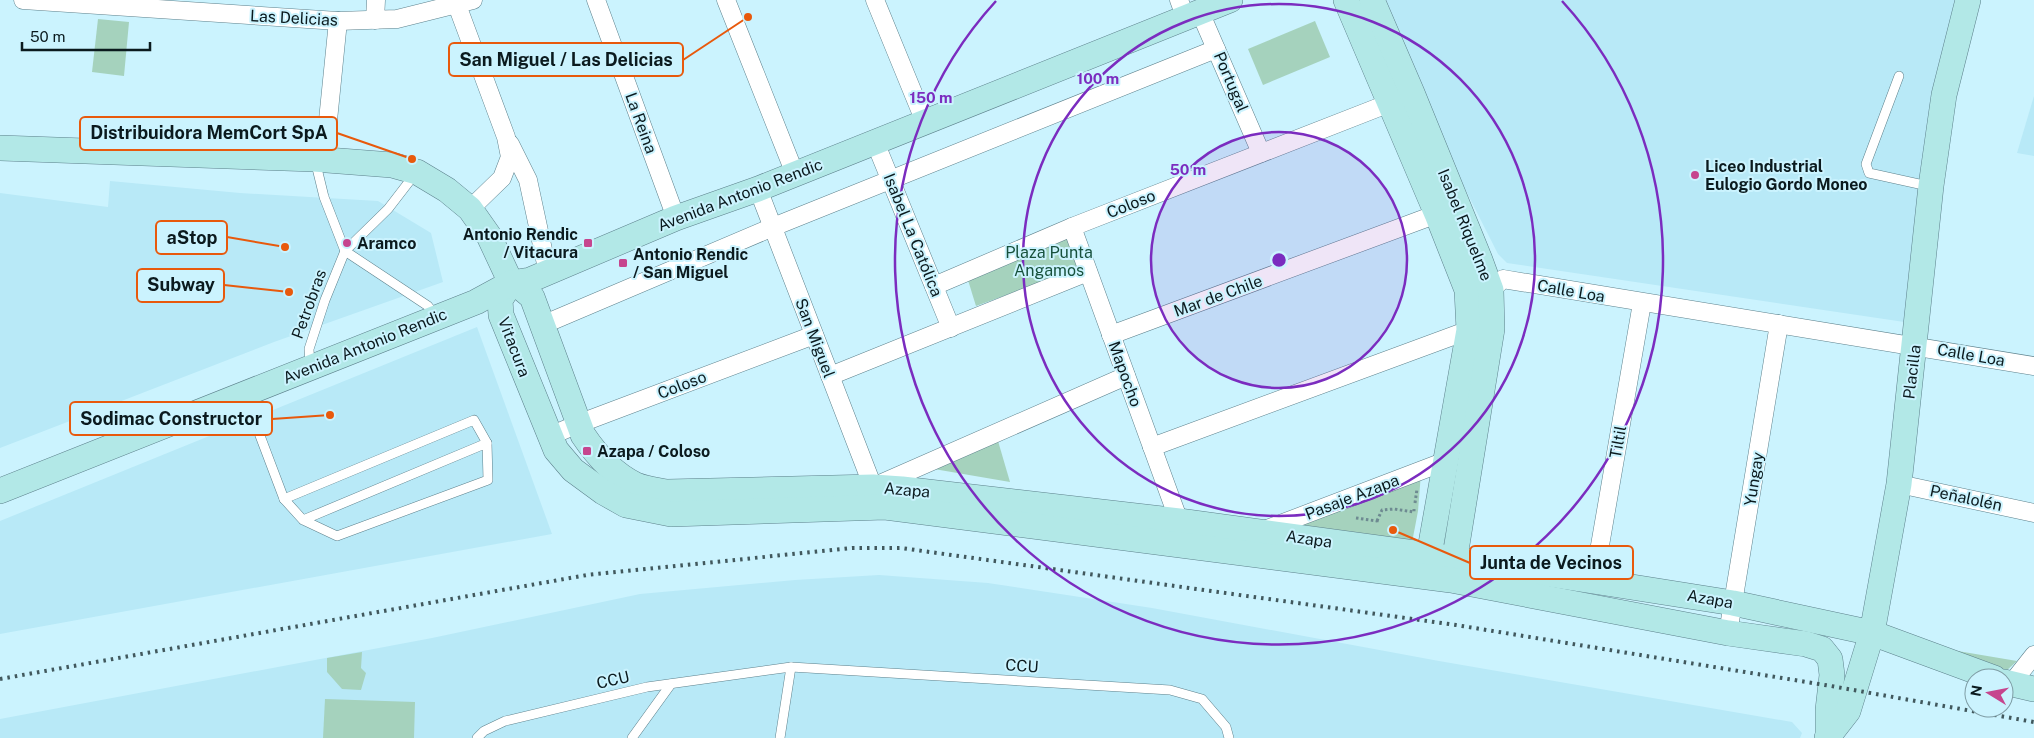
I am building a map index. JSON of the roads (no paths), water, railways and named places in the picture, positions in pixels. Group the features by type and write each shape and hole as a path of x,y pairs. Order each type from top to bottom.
{"street":[{"name":"Las Delicias","path":"25,0 238,7 338,21 397,19 465,2"},
{"path":"374,20 376,0"},
{"path":"726,0 796,174"},
{"path":"875,0 925,122"},
{"name":"Avenida Antonio Rendic","path":"0,491 476,302 511,283 530,280 548,273 676,218 758,189 925,122 1188,10 1230,0"},
{"name":"Isabel Riquelme","path":"1346,0 1389,104 1438,214 1467,290 1470,330 1428,566"},
{"name":"Isabel Riquelme","path":"1372,0 1412,93 1491,290 1492,329 1453,570"},
{"name":"Placilla","path":"1829,737 1848,711 1872,633 1899,484 1931,186 1944,95 1968,0"},
{"name":"La Reina","path":"600,1 676,218"},
{"path":"465,2 506,136 510,157 502,178 470,209"},
{"name":"Portugal","path":"1188,10 1216,49 1261,153"},
{"path":"319,159 338,21"},
{"path":"543,326 546,323 773,227 1216,49"},
{"name":"Coloso","path":"934,286 1072,227 1389,104 1412,93"},
{"path":"506,136 528,180 548,273"},
{"name":"Isabel La Católica","path":"875,142 951,328"},
{"path":"0,148 319,159 392,165 417,172 447,190 470,209 489,236 511,283"},
{"path":"502,178 528,180"},
{"name":"San Miguel","path":"758,189 873,487"},
{"name":"Mar de Chile","path":"1111,335 1438,214"},
{"name":"Mapocho","path":"1072,227 1179,521"},
{"path":"830,376 1088,272"},
{"name":"Calle Loa","path":"1491,290 1503,279 2034,366"},
{"name":"Vitacura","path":"511,283 520,287 532,297 578,424 610,482 573,470 556,450 501,315 500,300 511,283"},
{"path":"1152,447 1470,330 1491,290"},
{"name":"Tiltil","path":"1594,580 1642,303"},
{"name":"Yungay","path":"1728,633 1779,324"},
{"name":"Coloso","path":"550,436 814,335"},
{"path":"873,487 1126,376"},
{"name":"Pasaje Azapa","path":"1257,532 1446,461"},
{"name":"Azapa","path":"610,482 626,505 671,514 885,507 1428,566"},
{"name":"Azapa","path":"610,482 666,492 873,487 923,491 1257,532 1453,570 1728,633 1806,644 1822,649 1830,659 1832,675 1828,719 1829,737"},
{"name":"Peñalolén","path":"1899,484 2034,513"},
{"name":"Azapa","path":"1453,570 1594,580 1734,603 1872,633 1969,668"},
{"path":"2014,679 2034,656"}],"lane":[{"path":"1899,76 1866,164 1866,169 1869,173 1931,186"},
{"path":"319,159 324,197 345,251 428,306 436,317"},
{"name":"Petrobras","path":"310,368 309,349 325,300 345,251 388,209 417,172"},
{"path":"245,394 284,499 303,520 337,536 488,480 487,443 474,420 284,499"},
{"path":"303,520 487,443"},
{"path":"780,738 792,666"},
{"name":"CCU","path":"477,738 484,731 504,721 647,688 792,666 1170,690 1202,700 1226,727 1229,738"},
{"path":"632,738 671,684"}],"railway":[{"path":"0,679 587,575 852,548 901,548 1456,625 1831,686 2034,722"}],"place":[{"name":"San Miguel / Las Delicias","path":"748,17"},
{"name":"Distribuidora MemCort SpA","path":"412,159"},
{"name":"Liceo Industrial Eulogio Gordo Moneo","path":"1695,175"},
{"name":"Aramco","path":"347,243"},
{"name":"Antonio Rendic / Vitacura","path":"588,243"},
{"name":"aStop","path":"285,247"},
{"name":"Antonio Rendic / San Miguel","path":"623,263"},
{"name":"Subway","path":"289,292"},
{"name":"Sodimac Constructor","path":"330,415"},
{"name":"Azapa / Coloso","path":"587,451"},
{"name":"Junta de Vecinos","path":"1393,530"}],"park label":[{"name":"Plaza Punta Angamos","path":"1049,261"}]}
